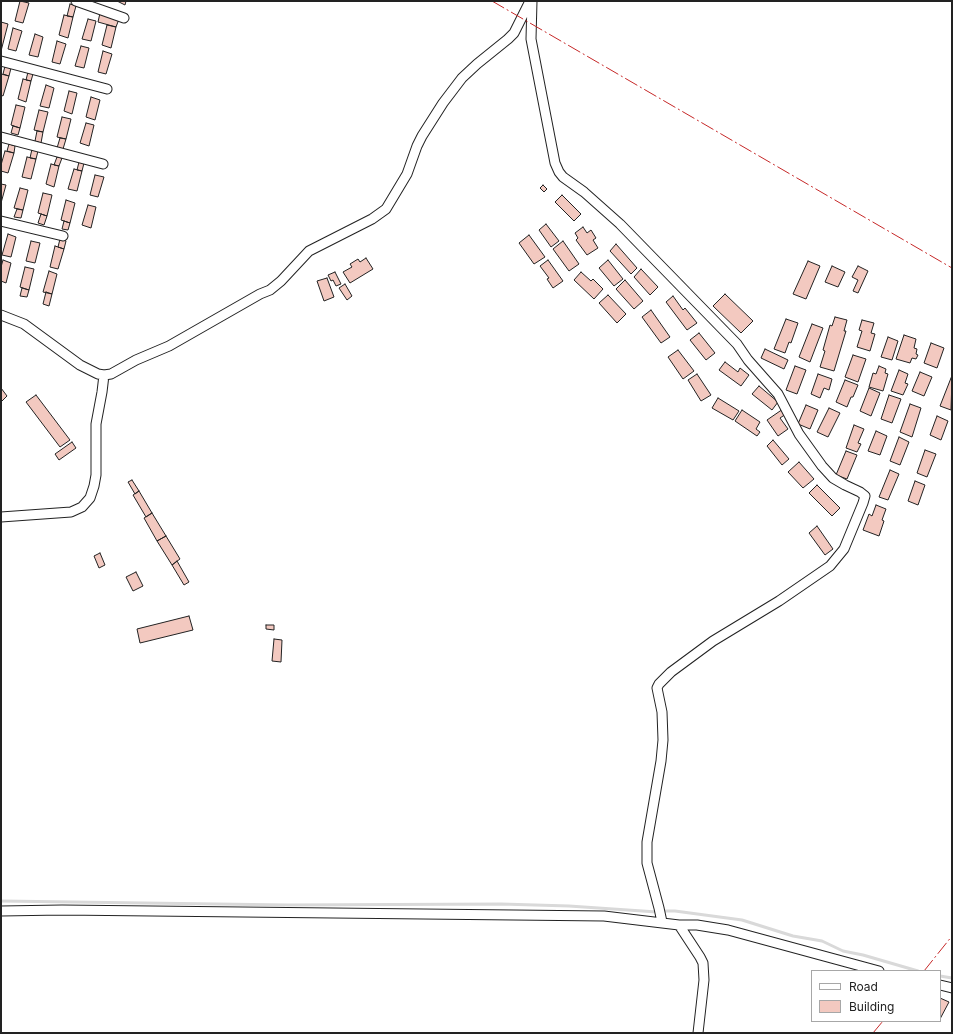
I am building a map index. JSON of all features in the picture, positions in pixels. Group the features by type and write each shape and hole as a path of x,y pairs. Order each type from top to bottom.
{"street":[{"path":"76,1 124,18"},
{"path":"1,315 24,324 80,365 98,374 104,375 111,374 136,360 169,346 260,294 270,290 281,281 308,251 372,219 386,208 408,174 417,146 443,103 462,78 508,39 514,32 531,1"},
{"path":"531,1 531,39 555,163 559,172 563,177 584,192 620,224 737,344 748,360 778,394 799,434 822,466 833,478 865,496 844,549 830,566 779,601 713,641 671,672 657,688 662,712 663,740 661,761 647,842 647,863 660,908 662,922"},
{"path":"1,61 107,89"},
{"path":"1,137 103,164"},
{"path":"1,221 63,236"},
{"path":"1,516 71,512 82,507 90,498 96,474 96,424 104,375"},
{"path":"1,911 62,910 604,916 679,925 697,925 728,930 875,970"},
{"path":"679,925 703,963 704,980 698,1033"},
{"path":"941,985 952,988"}],"building":[{"path":"20,1 29,3 23,23 15,21"},
{"path":"117,1 126,1 125,5"},
{"path":"70,4 76,6 73,17 67,16"},
{"path":"100,13 119,19 116,27 98,22"},
{"path":"64,15 73,17 68,38 59,35"},
{"path":"88,19 96,21 91,41 82,39"},
{"path":"1,22 8,24 1,51"},
{"path":"107,25 116,27 111,48 102,45"},
{"path":"13,28 22,31 16,51 8,49"},
{"path":"35,34 43,37 38,57 29,55"},
{"path":"57,41 66,44 60,64 52,62"},
{"path":"81,46 89,48 84,68 75,66"},
{"path":"103,51 112,54 106,74 98,72"},
{"path":"5,66 11,68 9,76 3,74"},
{"path":"28,72 33,74 31,81 26,80"},
{"path":"1,74 9,76 3,96 1,95"},
{"path":"23,79 31,81 26,102 18,99"},
{"path":"46,85 54,88 49,108 40,106"},
{"path":"69,91 77,93 72,114 64,111"},
{"path":"91,97 100,100 95,120 86,117"},
{"path":"16,105 25,107 20,128 11,125"},
{"path":"39,110 48,112 43,132 34,130"},
{"path":"62,117 71,119 66,139 57,137"},
{"path":"86,123 94,125 89,146 80,143"},
{"path":"13,126 20,128 18,135 11,133"},
{"path":"37,131 43,132 41,143 35,141"},
{"path":"60,138 66,139 63,149 57,148"},
{"path":"9,144 15,146 14,153 7,151"},
{"path":"32,149 38,151 36,159 30,158"},
{"path":"5,151 14,153 8,173 1,171"},
{"path":"27,157 36,159 31,179 22,177"},
{"path":"57,157 62,158 59,166 54,165"},
{"path":"79,162 84,163 82,171 77,170"},
{"path":"51,164 59,166 54,187 46,184"},
{"path":"74,169 82,171 77,191 68,189"},
{"path":"95,175 104,177 98,197 90,195"},
{"path":"1,184 6,185 1,203"},
{"path":"543,185 547,189 544,192 540,188"},
{"path":"20,188 28,190 23,210 14,208"},
{"path":"43,193 52,195 47,216 38,213"},
{"path":"562,195 581,214 574,221 555,202"},
{"path":"66,200 75,203 70,223 61,220"},
{"path":"88,205 96,207 91,228 82,225"},
{"path":"17,209 23,210 21,218 14,217"},
{"path":"41,214 47,216 44,225 38,223"},
{"path":"64,221 70,223 68,230 62,229"},
{"path":"546,224 559,241 551,247 539,230"},
{"path":"583,227 587,233 591,230 596,238 593,240 598,248 587,255 576,240 578,238 575,233"},
{"path":"8,234 16,237 11,257 2,255"},
{"path":"529,235 545,257 534,264 519,243"},
{"path":"60,239 66,241 64,249 58,247"},
{"path":"31,241 40,243 35,263 26,261"},
{"path":"563,241 579,264 569,271 553,249"},
{"path":"616,244 637,268 631,274 610,251"},
{"path":"55,246 64,249 58,269 50,267"},
{"path":"366,258 373,269 350,283 343,272 352,267 350,264 358,259 360,262"},
{"path":"3,260 11,263 6,283 1,281 1,267"},
{"path":"548,260 563,281 553,288 547,279 549,278 540,266"},
{"path":"608,260 623,279 614,286 599,268"},
{"path":"808,261 820,266 806,299 793,294"},
{"path":"832,266 845,272 838,287 825,282"},
{"path":"858,266 868,271 858,293 853,291 858,280 852,277"},
{"path":"25,267 34,269 29,290 20,287"},
{"path":"641,269 658,287 650,295 634,277"},
{"path":"49,271 57,274 52,294 43,292"},
{"path":"335,272 341,284 336,286 328,275"},
{"path":"581,272 591,281 593,279 603,289 594,299 574,280"},
{"path":"327,278 334,297 324,301 317,281"},
{"path":"625,280 643,301 634,309 616,289"},
{"path":"345,284 352,296 347,300 339,288"},
{"path":"22,288 29,290 27,297 20,296"},
{"path":"46,292 52,294 49,306 43,304"},
{"path":"725,294 753,321 741,333 713,306"},
{"path":"608,295 626,314 617,323 599,303"},
{"path":"673,296 683,310 685,308 697,323 687,330 666,302"},
{"path":"651,310 670,337 661,343 642,317"},
{"path":"835,317 847,320 844,331 846,331 834,371 820,367 830,325 832,326"},
{"path":"786,319 798,323 791,343 789,342 785,353 774,349"},
{"path":"862,320 874,323 871,333 875,334 870,351 857,347 862,331 859,330"},
{"path":"812,324 823,328 810,362 799,357"},
{"path":"699,333 715,353 706,360 690,340"},
{"path":"904,335 916,339 914,348 917,349 916,354 918,355 916,359 912,358 910,363 896,359"},
{"path":"888,337 898,341 892,360 881,357"},
{"path":"931,343 944,348 937,368 924,363"},
{"path":"765,349 788,360 784,369 761,358"},
{"path":"678,350 694,371 683,379 668,357"},
{"path":"853,355 866,359 858,382 845,377"},
{"path":"725,362 738,372 740,368 749,375 741,386 719,370"},
{"path":"795,366 806,370 797,394 786,390"},
{"path":"879,366 886,369 885,373 888,374 883,391 869,387 873,373 876,374"},
{"path":"899,370 908,374 905,383 908,384 903,395 891,391"},
{"path":"920,372 932,377 924,396 912,391"},
{"path":"697,374 711,395 701,401 688,380"},
{"path":"818,374 832,379 829,390 824,388 820,398 811,394"},
{"path":"952,378 951,410 940,406"},
{"path":"845,380 858,385 847,407 836,402"},
{"path":"759,386 778,402 772,410 752,394"},
{"path":"1,388 7,396 1,402"},
{"path":"869,388 880,393 871,416 860,411"},
{"path":"36,395 70,440 60,447 26,402"},
{"path":"889,395 901,399 892,423 881,419"},
{"path":"718,398 739,411 733,420 712,408"},
{"path":"910,404 921,408 912,437 900,432"},
{"path":"806,405 818,410 810,429 798,424"},
{"path":"829,408 840,413 828,437 817,432"},
{"path":"783,409 786,414 780,418 788,429 778,436 767,420"},
{"path":"742,410 760,422 756,429 760,432 757,436 735,421"},
{"path":"937,416 948,421 941,440 930,435"},
{"path":"854,425 864,429 858,443 861,444 857,452 846,448"},
{"path":"876,431 887,436 880,455 868,451"},
{"path":"899,437 909,442 900,465 890,461"},
{"path":"773,440 789,459 782,465 767,446"},
{"path":"72,442 76,448 59,460 55,454"},
{"path":"925,450 936,454 927,477 917,473"},
{"path":"846,451 857,455 847,479 836,475"},
{"path":"799,462 814,479 803,488 788,472"},
{"path":"890,470 899,474 888,500 879,497"},
{"path":"132,480 139,491 135,494 128,482"},
{"path":"915,481 925,485 918,505 908,501"},
{"path":"817,485 840,508 832,516 809,493"},
{"path":"139,491 152,513 146,517 133,495"},
{"path":"876,505 886,509 879,536 863,530 869,514 872,516"},
{"path":"152,513 166,536 157,541 144,518"},
{"path":"817,526 833,549 825,555 809,533"},
{"path":"166,536 180,559 172,565 157,541"},
{"path":"100,553 105,565 99,568 94,556"},
{"path":"177,561 189,582 184,585 172,565"},
{"path":"136,572 143,586 133,591 126,577"},
{"path":"189,616 193,630 140,643 137,629"},
{"path":"266,625 274,625 274,630 266,629"},
{"path":"274,639 282,640 281,662 272,661"},
{"path":"941,998 949,1002 941,1017"}],"waterway":[{"path":"1,901 288,905 501,904 569,906 657,912"},
{"path":"663,911 675,911 742,920 793,936 822,941 843,951 863,955 915,970"},
{"path":"941,976 952,978"}],"power":[{"path":"492,1 952,268"},
{"path":"925,970 952,936"},
{"path":"873,1033 882,1022"}]}
